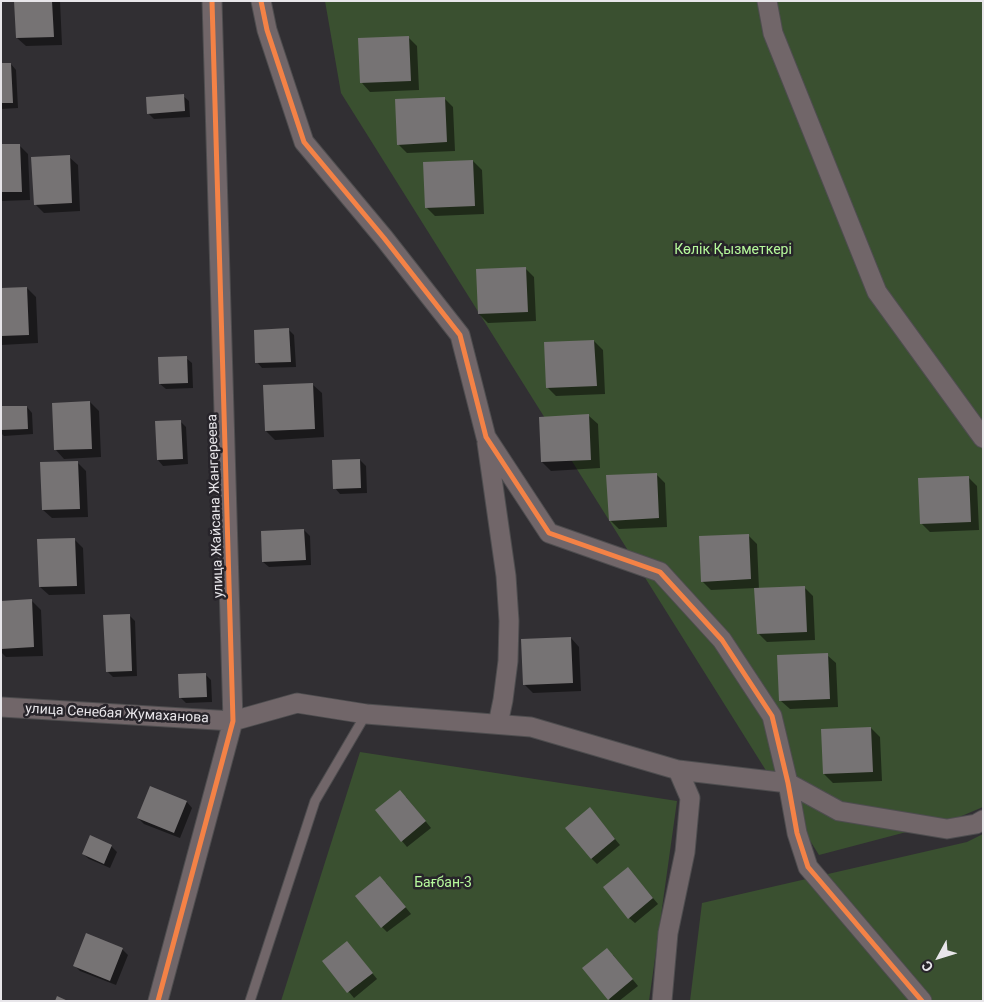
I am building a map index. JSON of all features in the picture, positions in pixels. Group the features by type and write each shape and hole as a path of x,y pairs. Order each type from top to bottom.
{"street":[{"name":"улица Жайсана Жангереева","path":"158,1001 233,721 212,1"},
{"path":"261,1 267,30 304,142 384,238 460,335 486,437 506,576 509,621 508,661 498,724"},
{"path":"767,1 773,33 877,292 983,438"},
{"path":"486,437 550,533 660,572 722,640 772,716 788,782 797,833 808,867 922,1001"},
{"name":"улица Сенебая Жумаханова","path":"1,707 233,721 297,703 366,714 531,727 678,770 788,782"},
{"path":"662,1001 668,933 685,852 690,798 678,770"},
{"path":"788,782 838,811 947,829 976,824 983,820"}],"lane":[{"path":"250,1001 315,801 366,714"}],"green space":[{"name":"Көлік Қызметкері","path":"325,1 983,1 983,807 952,820 819,855 341,93"},
{"name":"Бағбан-3","path":"360,752 677,801 649,1001 281,1001"},
{"path":"983,834 983,1001 690,1001 702,903 967,842"}],"building":[{"path":"14,1 52,1 54,37 16,38"},
{"path":"409,36 411,81 360,83 358,38"},
{"path":"1,63 11,63 13,103 1,103"},
{"path":"184,94 185,111 147,114 146,97"},
{"path":"445,97 447,142 397,145 395,99"},
{"path":"1,144 20,144 22,192 1,192"},
{"path":"70,155 72,203 34,205 31,157"},
{"path":"473,160 475,206 425,208 423,162"},
{"path":"526,267 528,312 478,314 476,269"},
{"path":"27,287 29,335 1,336 1,288"},
{"path":"289,328 291,362 255,363 254,330"},
{"path":"594,340 597,386 546,388 544,342"},
{"path":"187,356 188,383 159,384 158,357"},
{"path":"313,383 315,429 265,431 263,385"},
{"path":"90,401 92,449 54,450 52,403"},
{"path":"1,406 27,406 28,429 1,430"},
{"path":"589,414 591,460 541,462 539,417"},
{"path":"181,420 183,459 157,460 155,421"},
{"path":"360,459 361,488 333,489 332,460"},
{"path":"78,461 80,509 42,510 40,462"},
{"path":"657,473 659,518 609,521 606,475"},
{"path":"969,476 971,522 920,524 918,478"},
{"path":"304,529 306,560 262,562 261,531"},
{"path":"749,534 751,579 701,582 699,536"},
{"path":"75,538 77,586 39,587 37,539"},
{"path":"805,586 807,632 757,634 754,588"},
{"path":"32,599 34,647 1,649 1,601"},
{"path":"130,614 132,671 106,672 103,615"},
{"path":"571,637 573,683 523,685 521,639"},
{"path":"828,653 830,699 779,701 777,655"},
{"path":"206,673 207,697 179,698 178,674"},
{"path":"871,727 873,772 823,774 821,729"},
{"path":"150,786 187,801 174,833 137,818"},
{"path":"400,790 426,821 401,842 375,810"},
{"path":"590,807 615,839 591,859 565,828"},
{"path":"90,835 112,845 104,864 82,854"},
{"path":"628,867 653,898 628,919 603,887"},
{"path":"380,876 406,907 381,928 355,896"},
{"path":"86,933 123,948 110,981 73,966"},
{"path":"347,941 373,973 347,993 322,961"},
{"path":"607,948 633,979 608,1000 582,968"},
{"path":"57,996 68,1001 55,1001"}],"cycle path":[{"path":"158,1001 233,721 212,1"},
{"path":"261,1 267,30 304,142 384,238 460,335 486,437 549,533 660,572 722,640 772,716 788,783 797,833 808,867 922,1001"}]}
